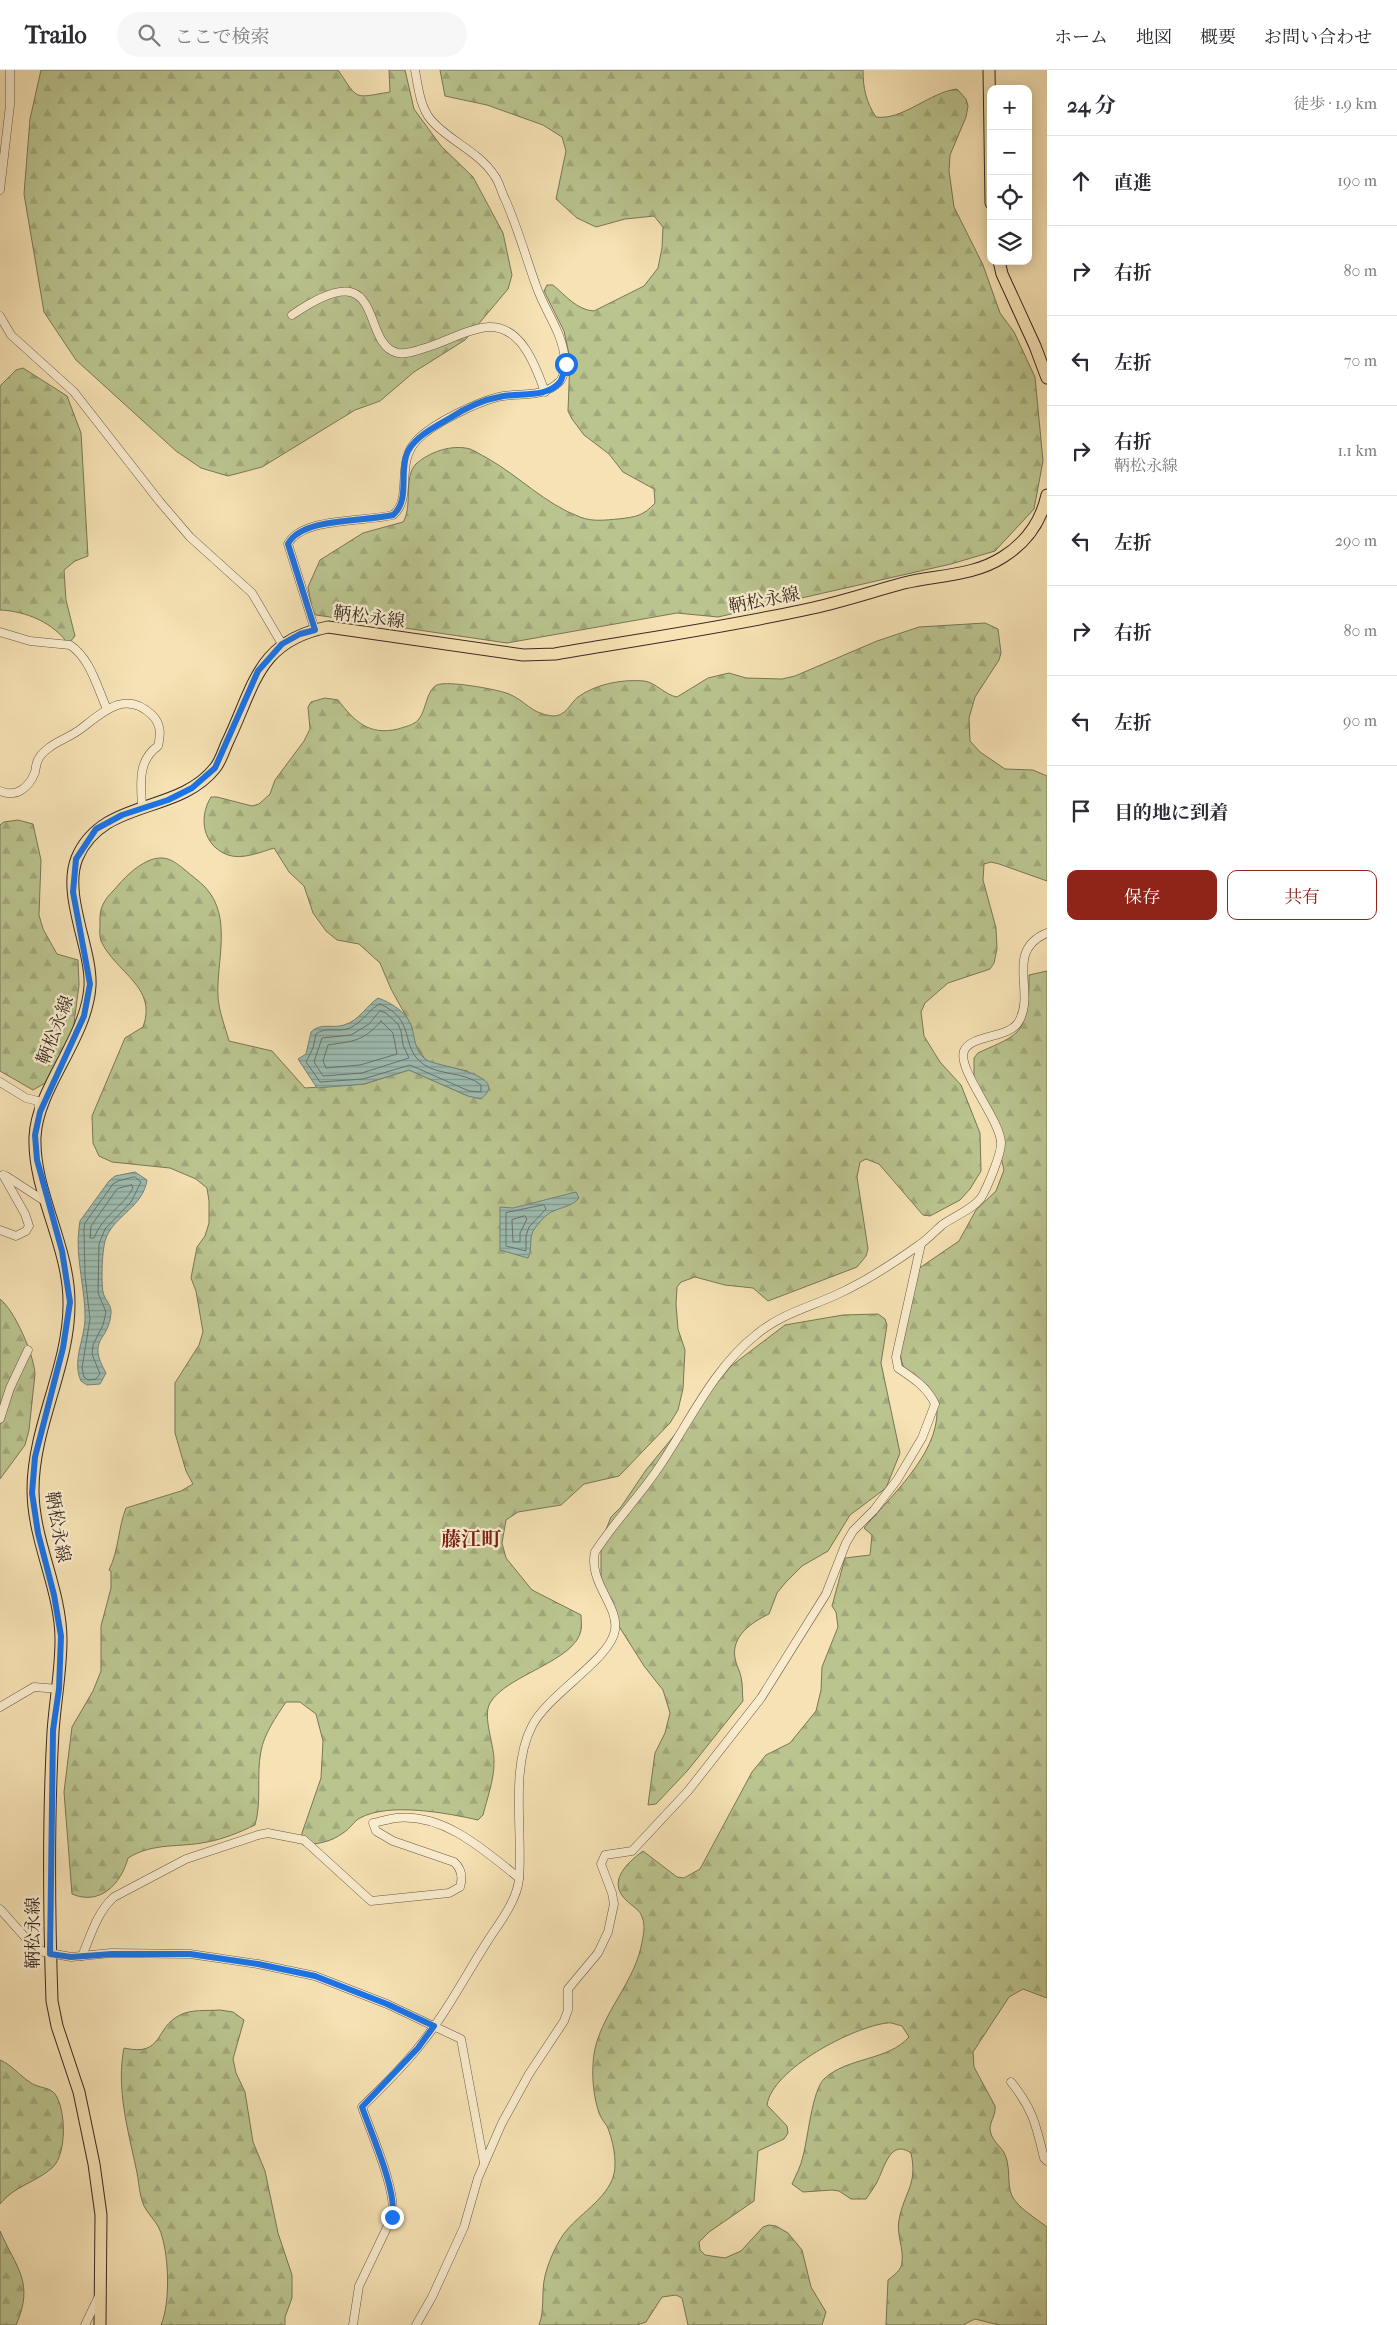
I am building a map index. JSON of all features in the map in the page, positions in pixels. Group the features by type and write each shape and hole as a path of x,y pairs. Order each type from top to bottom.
{"main road":[{"path":"989,70 991,175"},
{"path":"1000,265 1002,274 1036,346 1047,378"},
{"name":"鞆松永線","path":"100,2325 101,2215 94,2164 79,2092 57,2026 52,2001 50,1954 53,1740 59,1689 61,1636 54,1595 38,1533 32,1493 35,1457 63,1348 70,1302 62,1251 37,1160 35,1135 40,1112 84,1016 90,984 73,892 76,859 96,829 142,807 168,800 192,788 215,768 258,671 282,644 300,634 328,628 391,638 531,654 555,654 750,621 815,608 907,583 971,571 1002,558 1026,540 1042,515 1047,495"}],"street":[{"path":"0,190 10,105 10,70"},
{"path":"315,630 288,544 291,538 297,532 319,524 393,515 402,505 404,464 409,450 418,439 451,417 480,403 499,396 545,392 560,381 566,364 560,333 537,288 519,231 494,175 479,158 431,120 419,92 414,70"},
{"path":"292,314 340,292 354,294 366,302 375,327 388,349 398,354 412,352 478,329 490,327 506,332 520,342 532,358 545,392"},
{"path":"0,316 11,335 74,392 160,502 190,537 252,592 282,644"},
{"path":"0,632 30,641 74,647 84,658 107,709"},
{"path":"0,791 11,794 24,790 29,784 39,757 48,748 82,728 107,709 121,704 132,704 148,711 158,721 161,735 158,746 149,753 144,762 142,807"},
{"path":"352,2325 358,2286 395,2208 390,2184 362,2107 398,2071 434,2026 517,1891 519,1878 520,1781 527,1736 544,1707 602,1653 616,1630 613,1615 597,1582 593,1561 595,1552 656,1472 724,1366 738,1349 758,1332 781,1317 838,1294 921,1244 943,1224 980,1199 1002,1144 999,1130 969,1074 964,1060 964,1051 970,1044 1014,1028 1019,1022 1023,1006 1025,954 1032,941 1047,933"},
{"path":"0,1082 26,1098 38,1100 40,1112"},
{"path":"2,1173 48,1203"},
{"path":"0,1230 16,1236 26,1231 29,1226 26,1214 2,1173"},
{"path":"416,2325 432,2297 464,2227 484,2163 529,2074 564,2021 568,2010 568,1988 598,1953 608,1932 614,1904 602,1864 602,1858 605,1855 632,1851 688,1791 761,1698 826,1594 846,1542 853,1531 874,1510 897,1480 922,1438 936,1404 931,1395 918,1382 898,1368 896,1357 921,1244"},
{"path":"0,1419 10,1388 28,1350"},
{"path":"0,1707 34,1687 59,1689"},
{"path":"82,1956 99,1916 105,1905 114,1897 186,1859 258,1835 268,1834 304,1840 371,1901 449,1893 460,1887 462,1880 460,1868 454,1862 393,1841 376,1832 373,1823 396,1818 432,1822 452,1830 478,1845 519,1878"},
{"path":"0,1909 32,1945 50,1954 82,1956 190,1954 258,1964 315,1976 387,2004 461,2039 484,2163"},
{"path":"1011,2082 1030,2108 1044,2158 1047,2161"},
{"path":"85,2325 100,2294"}],"green space":[{"path":"41,70 338,70 354,92 363,96 390,92 389,70 405,70 414,109 441,146 473,177 503,233 512,275 508,289 465,340 414,372 380,401 355,410 262,467 228,476 201,468 176,451 76,360 44,312 24,194 30,119"},
{"path":"440,70 863,70 866,95 876,117 896,115 937,95 957,89 966,99 968,106 966,117 950,155 949,171 954,207 983,265 1000,313 1014,332 1035,377 1043,461 1034,509 995,551 951,564 718,617 677,613 507,643 316,615 312,609 308,587 320,560 363,533 403,522 406,516 412,470 421,460 441,450 463,448 472,450 499,465 555,505 585,519 604,520 634,516 647,511 655,503 654,489 623,472 609,454 584,435 572,419 568,411 570,359 564,331 544,291 547,285 553,285 577,305 594,311 644,286 658,268 662,248 663,227 654,216 625,219 596,227 577,218 556,199 566,151 562,137 543,125 487,105 445,96"},
{"path":"23,368 67,396 81,433 88,556 75,561 64,570 66,600 75,636 68,644 55,630 39,620 20,613 0,610 0,386 16,370"},
{"path":"985,623 998,629 1001,653 999,660 975,697 969,718 970,741 980,752 1005,769 1033,770 1047,776 1047,881 999,864 991,862 984,864 983,880 996,928 997,949 994,963 990,969 948,983 925,1003 921,1012 924,1036 940,1062 961,1085 980,1133 981,1171 970,1189 960,1200 930,1216 923,1215 879,1164 866,1159 860,1162 857,1177 868,1249 866,1256 857,1267 768,1301 753,1288 725,1285 695,1277 681,1282 677,1287 678,1329 685,1350 683,1389 678,1410 670,1423 619,1476 584,1484 561,1505 518,1512 506,1520 502,1543 506,1558 532,1590 581,1615 581,1628 576,1641 567,1651 510,1684 498,1693 490,1703 487,1716 494,1756 494,1769 483,1815 478,1820 418,1810 372,1813 360,1818 334,1839 303,1845 302,1833 321,1778 323,1741 316,1714 300,1702 286,1702 271,1726 263,1745 255,1825 213,1841 157,1847 138,1853 128,1858 125,1868 115,1884 100,1895 82,1897 72,1894 64,1792 72,1727 93,1691 101,1671 101,1626 111,1588 111,1571 109,1570 115,1555 123,1516 126,1508 181,1491 193,1484 186,1471 175,1433 175,1383 199,1345 203,1332 196,1291 191,1278 197,1247 205,1236 209,1223 207,1188 196,1179 170,1168 112,1162 99,1156 93,1143 92,1116 125,1038 143,1027 146,1013 145,1001 140,991 101,941 100,913 107,897 143,863 159,858 168,859 176,863 205,887 214,899 219,912 221,940 218,997 229,1041 272,1051 305,1088 364,1084 409,1070 468,1096 485,1082 467,1071 431,1063 425,1059 413,1041 412,1027 391,989 380,963 359,944 337,940 326,931 313,913 304,886 289,872 274,848 239,857 220,851 208,838 204,822 207,805 211,797 252,806 259,804 270,794 275,780 304,741 310,729 308,707 311,702 325,698 338,700 363,725 388,731 406,727 416,722 421,716 432,689 436,685 456,684 503,692 515,697 533,710 557,716 564,712 585,692 610,683 644,681 677,697 708,678 729,673 746,678 782,679 795,676 877,641 919,627"},
{"path":"18,820 33,824 41,860 39,915 43,929 57,954 78,960 79,985 73,1031 52,1079 33,1090 0,1071 0,825 4,822"},
{"path":"1047,971 1047,1998 1023,1989 1009,1997 973,2052 974,2067 995,2106 990,2132 1006,2156 1012,2196 1023,2209 1047,2227 1047,2325 999,2325 975,2319 963,2325 886,2325 888,2280 902,2265 898,2225 913,2173 911,2153 904,2149 898,2149 889,2157 876,2184 866,2199 851,2199 839,2191 832,2190 803,2192 792,2184 802,2160 813,2104 820,2085 833,2072 855,2062 890,2051 909,2037 902,2026 889,2023 872,2026 835,2041 798,2064 783,2078 772,2091 767,2105 787,2126 788,2133 784,2139 758,2151 754,2201 709,2232 699,2242 700,2250 705,2255 725,2258 741,2251 763,2227 769,2225 776,2226 788,2233 802,2250 811,2287 826,2312 822,2325 688,2325 682,2298 676,2295 662,2297 646,2322 637,2325 539,2325 542,2313 545,2276 555,2250 569,2228 599,2199 611,2183 614,2174 613,2144 607,2126 597,2107 593,2065 595,2049 606,2019 630,1977 636,1962 644,1928 640,1913 621,1894 618,1887 621,1873 643,1851 677,1877 684,1878 700,1869 752,1772 766,1755 790,1743 816,1711 821,1690 822,1667 838,1627 836,1612 832,1606 845,1558 870,1555 872,1535 864,1528 911,1474 930,1443 935,1427 936,1407 930,1398 910,1379 903,1367 900,1354 902,1325 918,1269 959,1241 976,1210 996,1191 1004,1170 993,1123 974,1078 974,1058 978,1053 1004,1041 1017,1032 1026,1012 1029,975"},
{"path":"0,1299 12,1313 23,1334 35,1374 29,1430 25,1445 0,1479"},
{"path":"878,1314 885,1319 887,1325 881,1363 900,1453 886,1488 850,1515 828,1551 802,1566 777,1593 769,1614 756,1621 744,1631 736,1643 735,1650 736,1663 742,1680 743,1701 688,1770 656,1804 648,1805 655,1753 665,1733 670,1713 663,1690 644,1666 605,1604 601,1588 601,1552 603,1537 611,1517 621,1507 646,1470 731,1366 785,1325 843,1315"},
{"path":"220,2010 233,2012 244,2020 233,2059 236,2073 245,2092 253,2142 265,2171 278,2233 292,2275 292,2298 285,2317 285,2325 161,2325 166,2303 167,2262 159,2228 142,2202 122,2094 121,2078 124,2048 137,2050 152,2045 172,2021 185,2013"},
{"path":"0,2060 31,2083 50,2090 55,2094 59,2101 63,2120 63,2142 58,2160 53,2167 40,2177 19,2188 0,2204"},
{"path":"0,2231 17,2266 24,2286 24,2297 16,2325 0,2325"}],"water":[{"path":"378,998 394,1006 407,1018 412,1028 417,1048 425,1059 468,1072 480,1077 487,1083 488,1090 481,1099 468,1096 409,1070 364,1084 317,1088 298,1059 306,1054 311,1032 323,1026 340,1026 350,1023"},
{"path":"135,1172 147,1180 144,1189 135,1204 110,1230 104,1249 102,1287 111,1313 107,1330 98,1346 98,1353 106,1373 100,1384 87,1385 81,1381 78,1366 85,1320 78,1251 80,1221 109,1181 115,1176"},
{"path":"576,1192 579,1198 576,1201 548,1214 535,1228 528,1258 500,1250 500,1207 513,1208"}],"district":[{"name":"藤江町","path":"471,1539"}],"route":[{"path":"392,2217 395,2208 390,2184 362,2107 392,2078 434,2026 387,2004 315,1976 258,1964 190,1954 112,1954 71,1957 50,1954 53,1730 59,1689 61,1636 54,1595 38,1533 32,1493 35,1457 63,1348 70,1302 62,1251 37,1160 35,1135 40,1112 84,1016 90,984 73,892 76,859 96,829 122,815 168,800 192,788 215,768 258,671 282,644 300,634 315,630 288,544 291,538 297,532 319,524 393,515 402,505 404,464 409,450 418,439 451,417 480,403 499,396 545,392 560,381 566,364"}]}
